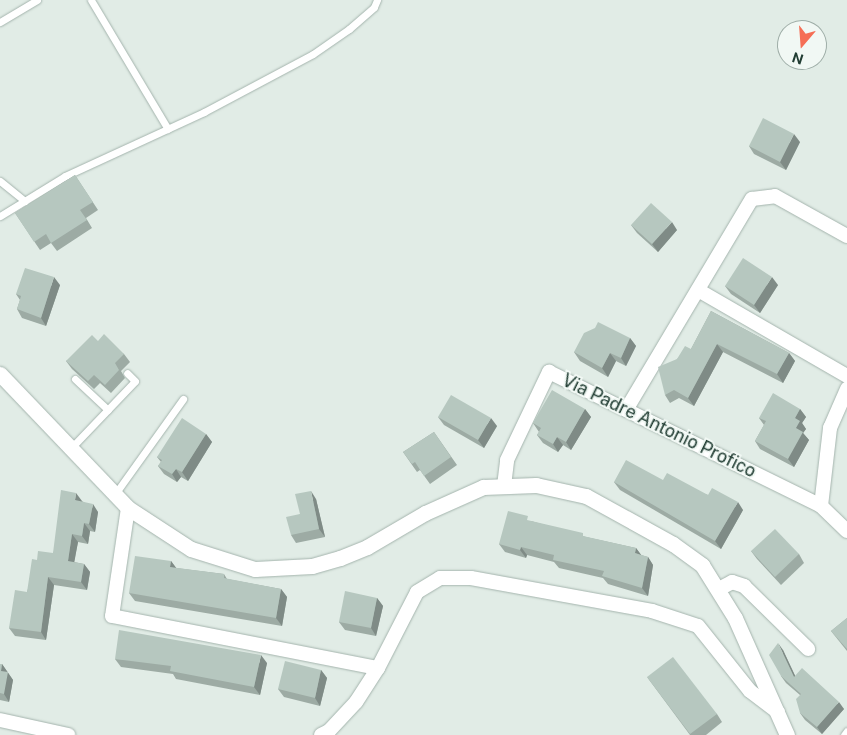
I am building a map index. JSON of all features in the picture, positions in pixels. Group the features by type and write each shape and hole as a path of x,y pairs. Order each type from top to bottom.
{"main road":[{"path":"0,374 72,447 128,508 191,549 255,570 283,570 312,566 340,558 367,547 425,513 484,487 536,485 586,496 673,544 702,565 719,589 787,735"}],"street":[{"path":"626,410 752,199 775,196 847,236"},
{"path":"698,290 847,376"},
{"name":"Via Padre Antonio Profico","path":"504,486 507,460 549,372 821,506 847,531"},
{"path":"821,506 830,428 847,389"},
{"path":"128,508 112,616 378,668"},
{"path":"321,735 329,731 356,702 378,668 417,592 440,578 471,578 652,611 698,626 750,691 778,713"},
{"path":"719,589 732,582 744,586 808,649"},
{"path":"0,720 68,735"}],"lane":[{"path":"0,22 37,0"},
{"path":"92,0 168,129"},
{"path":"0,216 66,176 168,129 313,54 349,30 374,7 377,0"},
{"path":"0,181 25,201"},
{"path":"72,447 135,381 127,373"},
{"path":"75,379 108,410"},
{"path":"115,494 183,399"},
{"path":"844,735 847,731"}],"building":[{"path":"763,118 794,134 780,162 749,146"},
{"path":"75,175 93,202 80,210 87,220 51,243 46,234 34,242 15,213"},
{"path":"651,203 672,222 652,244 631,225"},
{"path":"743,258 772,277 754,305 725,286"},
{"path":"25,268 54,277 41,318 17,309 21,296 16,294"},
{"path":"711,311 789,353 777,374 717,344 688,398 674,390 665,395 658,367 677,359 685,346 691,349"},
{"path":"598,322 630,338 621,358 610,353 602,368 574,352 584,333 595,328"},
{"path":"104,334 124,354 115,363 119,370 105,385 94,375 88,381 66,361 92,335 98,341"},
{"path":"552,390 585,409 566,442 557,437 553,444 537,435 541,428 533,423"},
{"path":"773,393 800,409 795,418 800,421 796,428 803,432 788,459 755,441 766,421 759,418"},
{"path":"451,395 491,418 478,440 438,417"},
{"path":"182,418 206,434 182,472 176,469 172,474 158,466 162,460 157,457"},
{"path":"434,432 451,457 424,476 415,462 412,464 403,452"},
{"path":"626,460 663,480 667,473 708,495 712,488 738,502 715,541 614,482"},
{"path":"61,490 76,493 75,500 93,504 89,524 84,523 82,536 72,534 68,561 84,564 81,582 48,577 41,632 9,628 15,590 27,592 32,559 37,560 38,551 53,553"},
{"path":"311,491 319,529 291,535 286,517 300,514 295,494"},
{"path":"508,511 528,516 527,520 583,533 583,536 636,548 635,553 648,557 642,588 602,576 604,571 553,560 554,555 521,547 520,550 499,544"},
{"path":"775,529 799,554 775,577 751,551"},
{"path":"135,556 171,561 170,567 224,574 224,578 281,589 276,618 129,593"},
{"path":"345,591 377,598 371,628 339,622"},
{"path":"847,618 847,649 831,631"},
{"path":"119,630 261,655 254,687 170,671 171,666 115,659"},
{"path":"778,643 794,677 802,668 839,702 817,727 800,713 796,699 801,694 781,676 769,655"},
{"path":"673,657 717,714 690,734 647,677"},
{"path":"285,661 321,670 315,698 278,689"},
{"path":"0,664 2,664 1,671 8,672 4,694 0,693"}]}
